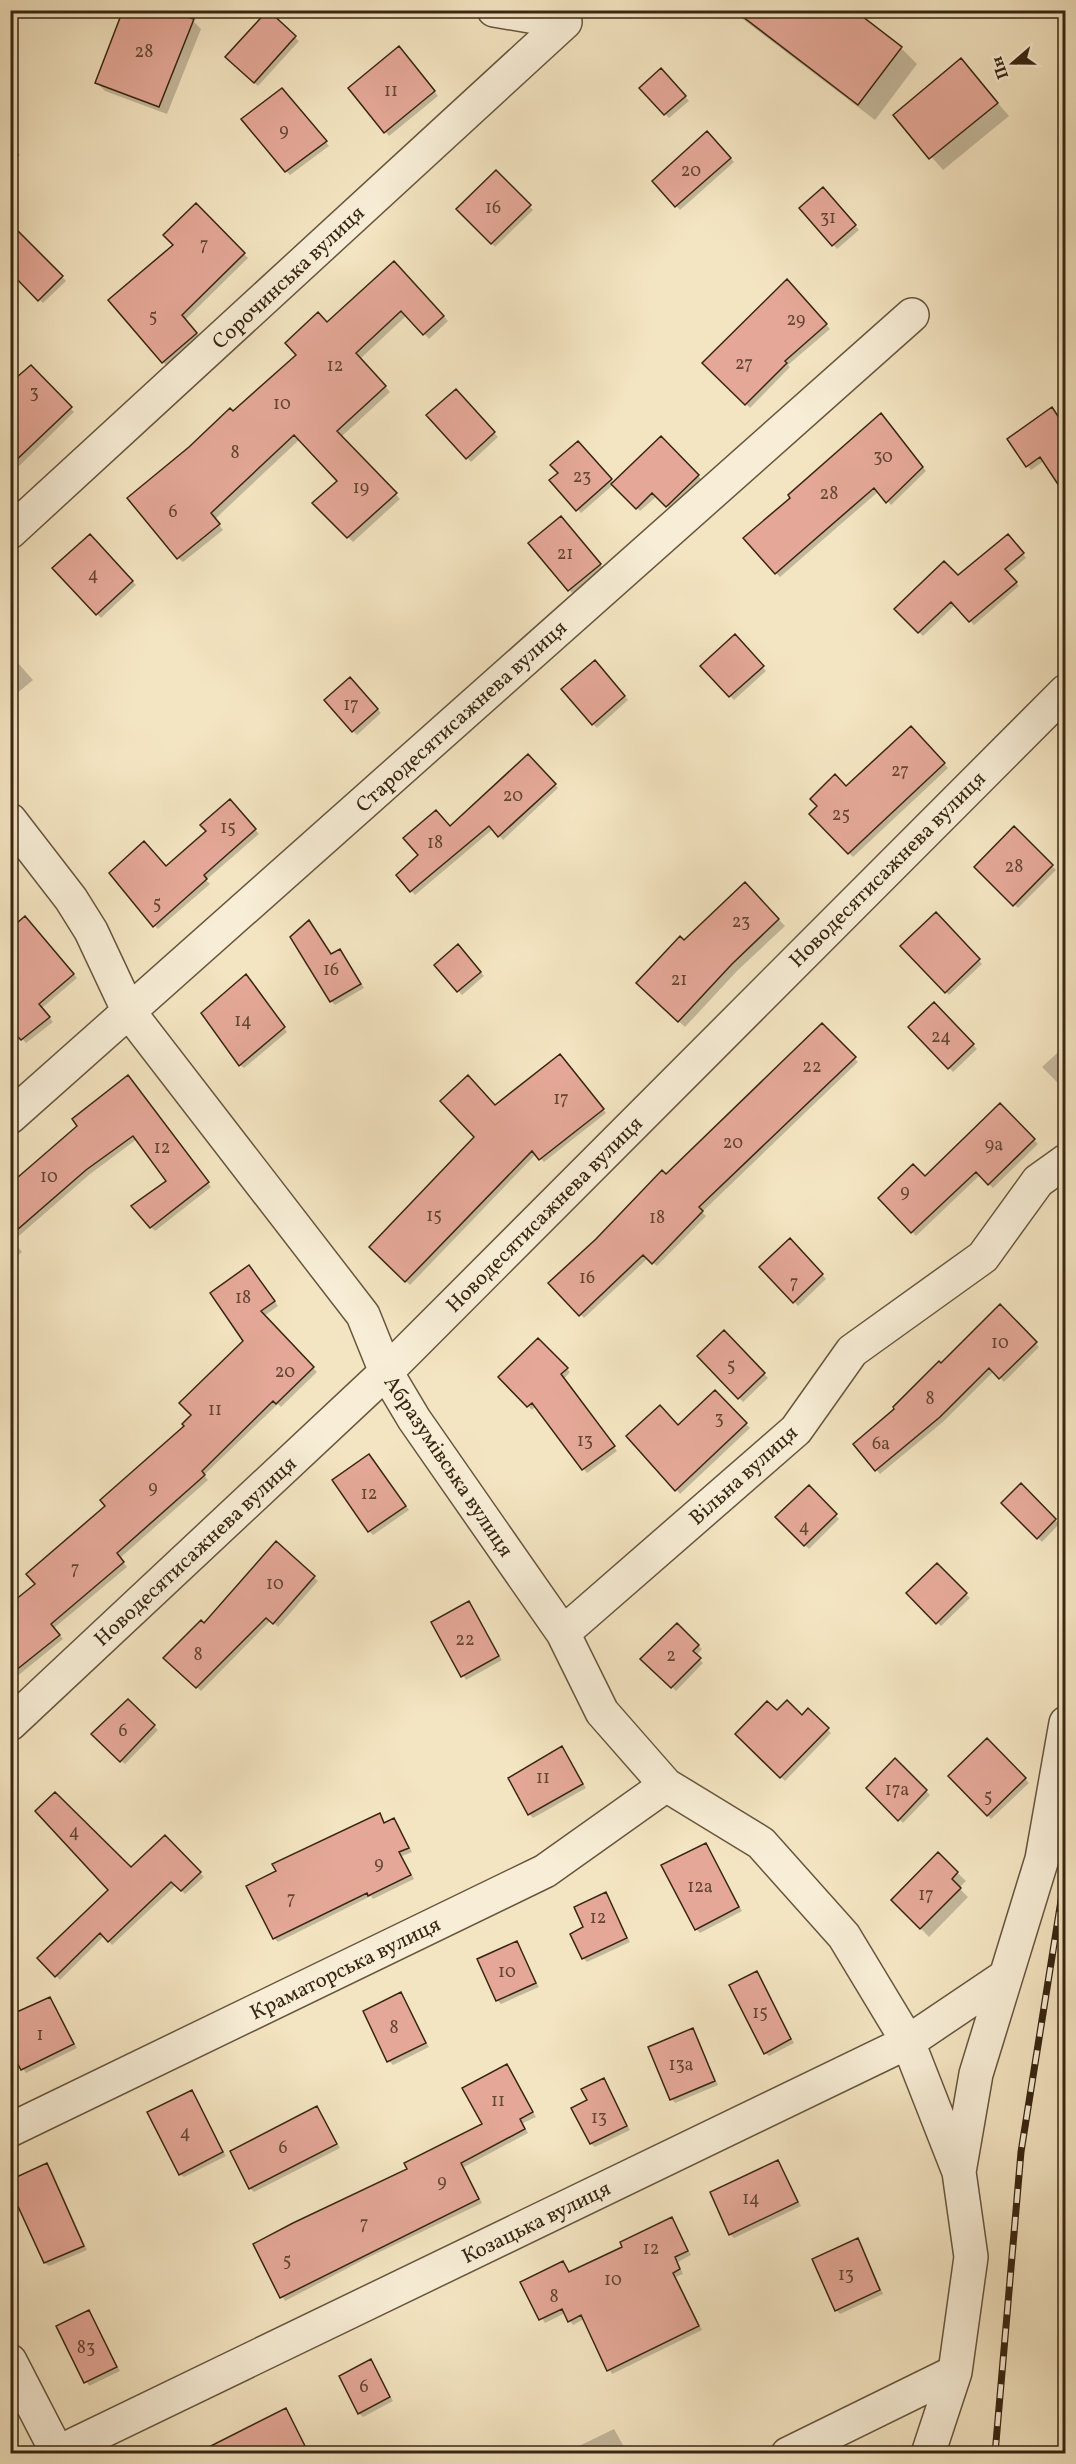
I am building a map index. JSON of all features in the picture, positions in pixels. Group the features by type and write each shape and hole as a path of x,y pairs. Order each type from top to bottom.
{"street":[{"name":"Сорочинська вулиця","path":"10,532 565,22 494,10"},
{"name":"Стародесятисажнева вулиця","path":"10,1117 912,315"},
{"name":"Новодесятисажнева вулиця","path":"10,1724 386,1372 1065,691"},
{"name":"Абразумівська вулиця","path":"10,820 81,915 129,1012 363,1315 386,1372 414,1419 563,1633 602,1712 666,1785 761,1843 844,1936 908,2042 958,2172"},
{"name":"Вільна вулиця","path":"563,1633 796,1430 852,1351 983,1257 1038,1181 1065,1161"},
{"path":"928,2454 955,2372 971,2258 958,2172 976,2074 1042,1858 1065,1723"},
{"name":"Краматорська вулиця","path":"10,2130 545,1871 666,1785"},
{"name":"Козацька вулиця","path":"58,2453 908,2042 1006,1976"},
{"path":"10,2361 58,2453"},
{"path":"788,2454 955,2372"}],"building":[{"path":"123,10 162,10 194,19 159,107 95,83"},
{"path":"268,10 296,36 254,83 225,57"},
{"path":"734,10 854,10 902,47 858,105"},
{"path":"399,46 435,91 384,133 348,88"},
{"path":"961,58 998,103 929,159 893,115"},
{"path":"661,68 686,96 664,115 639,88"},
{"path":"282,88 327,141 285,172 241,119"},
{"path":"707,131 731,158 675,207 652,181"},
{"path":"496,170 531,205 491,244 456,209"},
{"path":"823,187 856,225 832,246 799,208"},
{"path":"196,203 245,253 182,315 197,333 162,363 108,300 173,245 163,235"},
{"path":"10,223 63,276 38,301 10,272"},
{"path":"394,261 444,316 423,335 401,311 356,353 386,386 337,431 397,493 347,538 312,503 337,481 294,435 211,513 220,524 177,559 127,498 189,447 230,408 233,411 296,355 285,343 318,312 327,322"},
{"path":"787,279 827,324 785,361 787,363 745,405 702,363"},
{"path":"31,365 72,407 10,466 10,383"},
{"path":"456,389 495,432 466,459 426,415"},
{"path":"1052,407 1065,427 1065,495 1040,457 1026,467 1007,439"},
{"path":"881,413 923,467 886,503 874,488 775,574 743,538 790,498 788,495"},
{"path":"661,436 699,475 666,507 652,493 636,509 611,484"},
{"path":"578,441 612,479 576,511 549,480 558,473 550,465"},
{"path":"561,516 601,564 568,591 528,543"},
{"path":"90,534 133,581 96,615 52,568"},
{"path":"1008,534 1024,553 1005,569 1017,582 969,622 951,602 918,633 894,609 944,561 958,575"},
{"path":"735,634 764,666 729,697 700,666"},
{"path":"595,660 625,696 592,725 561,689"},
{"path":"350,677 378,709 352,732 324,700"},
{"path":"911,726 945,763 848,854 809,814 817,806 810,799 835,774 846,786"},
{"path":"528,754 556,784 498,837 489,826 410,892 396,875 418,855 403,838 436,810 450,826"},
{"path":"230,799 256,829 204,875 207,879 153,927 109,873 144,841 166,866 206,831 200,825"},
{"path":"1014,826 1053,865 1013,906 974,867"},
{"path":"745,882 779,919 732,964 678,1022 636,983 680,936 684,940"},
{"path":"936,912 980,959 945,993 900,946"},
{"path":"25,916 74,974 39,1004 50,1017 21,1040 10,1029 10,929"},
{"path":"309,920 331,954 340,949 361,984 330,1002 290,937"},
{"path":"458,944 481,972 457,992 434,965"},
{"path":"246,974 285,1027 239,1066 201,1013"},
{"path":"934,1002 974,1044 948,1069 908,1027"},
{"path":"822,1023 856,1057 699,1207 703,1211 652,1264 643,1255 579,1316 548,1283 596,1239 662,1170 666,1174"},
{"path":"560,1054 604,1109 539,1160 532,1151 405,1282 369,1247 474,1137 440,1101 468,1075 495,1105"},
{"path":"128,1075 209,1182 150,1228 131,1206 166,1181 133,1136 86,1170 10,1236 10,1184 77,1126 72,1119"},
{"path":"1000,1103 1035,1139 988,1185 976,1172 911,1233 878,1198 913,1164 925,1176"},
{"path":"790,1238 823,1274 793,1303 759,1267"},
{"path":"249,1265 275,1301 261,1311 314,1367 276,1404 273,1401 202,1471 205,1475 117,1553 124,1562 51,1624 60,1635 10,1675 10,1604 35,1584 26,1574 105,1506 100,1500 184,1426 182,1424 191,1415 179,1403 243,1341 210,1293"},
{"path":"1000,1304 1037,1342 999,1379 989,1368 940,1417 875,1471 853,1444 894,1409 893,1407 939,1361 941,1363"},
{"path":"724,1330 765,1373 738,1399 697,1356"},
{"path":"538,1338 568,1368 561,1374 615,1446 582,1470 532,1403 527,1407 498,1377"},
{"path":"715,1390 747,1423 675,1491 626,1436 660,1405 678,1425"},
{"path":"369,1454 406,1506 368,1532 332,1480"},
{"path":"1021,1483 1056,1519 1037,1539 1001,1503"},
{"path":"809,1485 837,1514 804,1546 775,1517"},
{"path":"276,1541 315,1576 273,1624 266,1618 196,1688 163,1658 201,1620 204,1623"},
{"path":"937,1563 967,1593 936,1624 906,1593"},
{"path":"469,1601 499,1656 461,1677 431,1622"},
{"path":"677,1623 699,1645 693,1651 701,1658 671,1688 640,1659"},
{"path":"128,1699 155,1725 120,1762 91,1734"},
{"path":"787,1700 802,1715 808,1708 829,1728 780,1778 735,1734 767,1701 777,1710"},
{"path":"987,1738 1026,1778 987,1816 948,1776"},
{"path":"562,1746 583,1784 528,1815 508,1778"},
{"path":"895,1758 927,1790 898,1821 866,1788"},
{"path":"55,1792 131,1867 165,1835 201,1872 181,1891 171,1882 108,1942 100,1933 55,1977 37,1958 108,1890 35,1811"},
{"path":"380,1813 384,1823 394,1818 409,1848 399,1852 411,1875 368,1896 367,1893 273,1939 246,1886 276,1871 272,1864"},
{"path":"706,1843 739,1907 695,1930 661,1865"},
{"path":"938,1852 958,1872 952,1879 961,1888 920,1929 891,1900"},
{"path":"606,1892 627,1938 582,1959 570,1934 583,1927 574,1907"},
{"path":"517,1941 536,1983 496,2001 477,1959"},
{"path":"757,1971 791,2039 764,2054 729,1985"},
{"path":"401,1992 426,2043 387,2062 363,2011"},
{"path":"50,1997 74,2044 21,2070 10,2050 10,2015"},
{"path":"693,2028 715,2081 670,2100 648,2047"},
{"path":"507,2064 533,2112 520,2119 525,2129 461,2163 479,2199 280,2298 253,2244 407,2169 404,2163 482,2124 462,2088"},
{"path":"604,2078 627,2126 590,2144 571,2108 587,2100 581,2089"},
{"path":"192,2090 223,2152 179,2175 147,2112"},
{"path":"317,2106 337,2144 249,2189 230,2151"},
{"path":"778,2160 798,2202 729,2235 710,2192"},
{"path":"47,2163 84,2246 44,2263 10,2189 10,2180"},
{"path":"672,2217 688,2251 675,2257 680,2269 673,2273 699,2326 607,2371 581,2315 568,2322 562,2309 539,2320 520,2282 563,2261 569,2272 622,2247 620,2242"},
{"path":"858,2238 880,2290 835,2311 812,2259"},
{"path":"89,2310 117,2367 84,2383 56,2326"},
{"path":"371,2359 390,2397 358,2414 339,2376"},
{"path":"286,2408 309,2454 195,2454"}],"railway":[{"path":"995,2454 1021,2152 1066,1869"}]}
